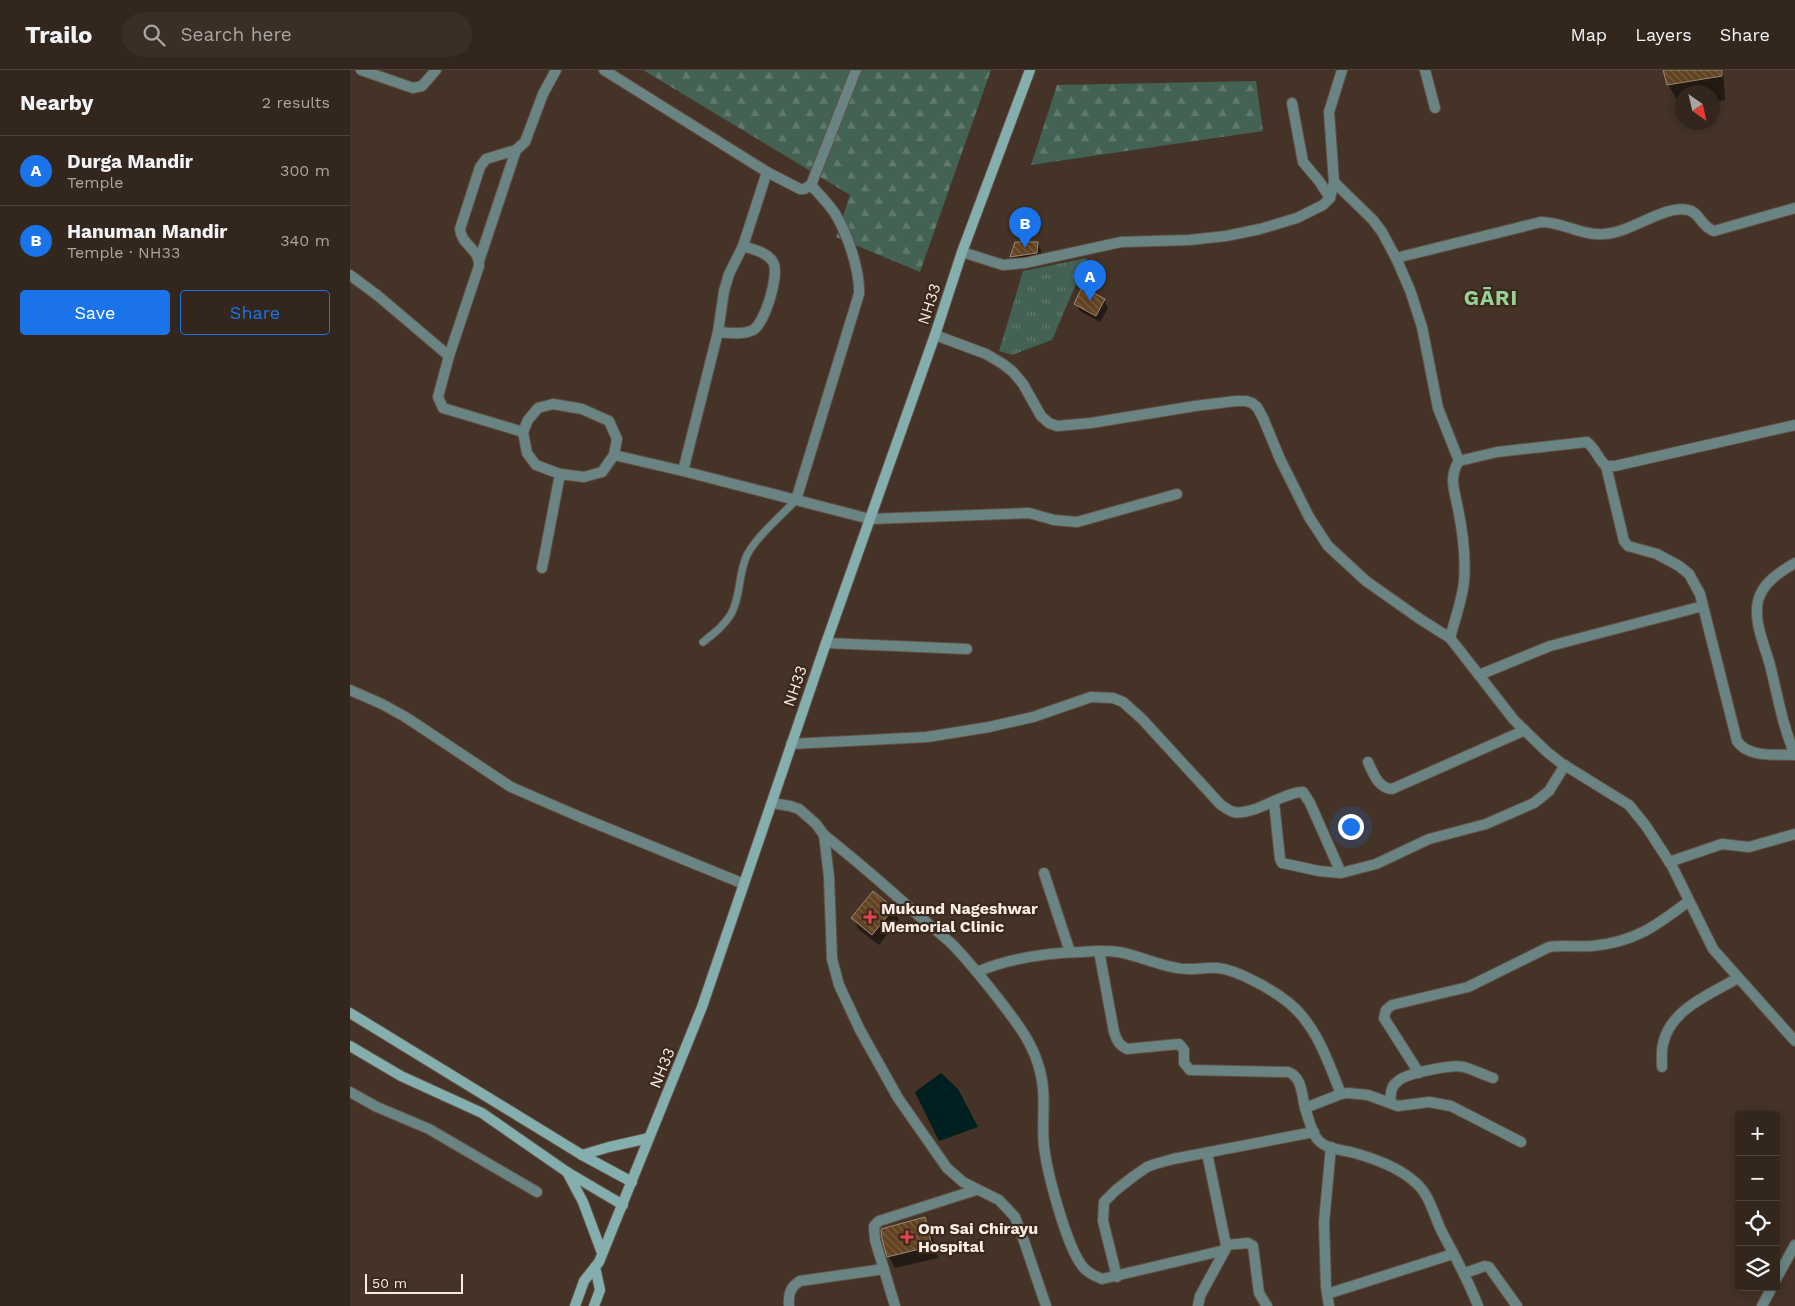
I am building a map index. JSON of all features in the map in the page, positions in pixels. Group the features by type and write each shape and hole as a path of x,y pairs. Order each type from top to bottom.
{"main road":[{"name":"NH33","path":"575,1306 584,1281 602,1253 702,1007 962,252 1030,70"},
{"path":"350,1013 582,1155 632,1182"},
{"path":"350,1046 400,1076 482,1113 567,1172 622,1205"},
{"path":"582,1155 649,1138"},
{"path":"567,1172 583,1202 602,1253"},
{"path":"594,1306 600,1290 595,1266"}],"street":[{"path":"361,70 412,88 422,86 436,70"},
{"path":"479,261 476,253 461,236 461,224 482,164 490,157 516,150 525,142 543,94 556,70"},
{"path":"604,70 767,172 800,189 810,185 856,70"},
{"path":"962,252 1003,265 1025,263 1121,242 1189,240 1226,236 1260,229 1297,218 1323,205 1330,198 1334,182 1329,112 1342,70"},
{"path":"1425,70 1436,108"},
{"path":"1292,102 1303,162 1330,198"},
{"path":"516,150 479,261 438,396 443,408 523,432"},
{"path":"683,471 718,332 724,291 729,274 743,246 767,172"},
{"path":"1334,182 1373,220 1396,258 1410,290 1422,327 1438,408 1458,461 1452,479 1462,529 1464,583 1450,638"},
{"path":"796,500 856,304 859,286 856,269 840,222 829,206 810,185"},
{"path":"1396,258 1541,222 1552,222 1586,233 1604,234 1620,232 1670,211 1682,209 1691,210 1707,228 1714,231 1795,208"},
{"path":"718,332 747,332 754,329 762,321 770,298 775,273 773,262 764,254 743,246"},
{"path":"350,275 384,300 449,356"},
{"path":"935,335 986,354 1013,372 1023,384 1041,416 1049,423 1057,426 1091,423 1195,406 1246,401 1257,407 1308,517 1328,546 1366,581 1420,620 1450,638 1523,731 1547,752 1565,766 1629,805 1641,819 1669,862 1713,949 1795,1041"},
{"path":"553,404 582,409 609,421 617,439 614,455 602,472 584,478 560,474 536,465 527,453 523,432 528,420 538,408 553,404"},
{"path":"1606,466 1615,466 1795,425"},
{"path":"1458,461 1497,452 1587,442 1594,448 1599,460 1606,466 1624,541 1628,546 1657,554 1679,566 1695,582 1700,594 1737,741 1746,750 1758,753 1795,755 1782,718 1771,668 1758,623 1757,610 1758,599 1764,588 1774,578 1795,563"},
{"path":"614,455 870,518 1029,513 1054,520 1077,522 1177,494"},
{"path":"542,568 560,474"},
{"path":"1479,676 1550,646 1703,606"},
{"path":"826,643 967,649"},
{"path":"350,690 390,708 512,787 580,818 744,884"},
{"path":"791,744 926,737 949,734 1033,717 1091,697 1113,698 1133,710 1220,804 1227,809 1234,812 1242,812 1298,792 1303,792 1310,803 1341,873"},
{"path":"1368,762 1381,786 1386,789 1392,789 1523,731"},
{"path":"1274,802 1282,864 1341,873 1376,864 1429,839 1486,824 1520,810 1543,797 1555,783 1565,766"},
{"path":"772,803 799,809 824,834 943,936 977,972 1023,1030 1034,1050 1039,1065 1045,1100 1044,1146 1048,1165 1066,1234 1084,1268 1092,1275 1102,1279 1117,1277 1248,1243 1253,1246 1259,1293 1268,1306"},
{"path":"824,834 828,869 832,959 844,998 898,1098 927,1142 955,1176 976,1190 999,1200 1015,1217 1046,1306"},
{"path":"1669,862 1722,844 1749,848 1795,834"},
{"path":"1044,873 1070,952"},
{"path":"1419,1074 1384,1018 1386,1010 1392,1005 1463,989 1549,947 1607,944 1637,936 1650,930 1689,902"},
{"path":"977,972 1018,959 1070,952 1099,951 1120,952 1179,969 1218,968 1239,975 1266,988 1289,1003 1312,1028 1341,1094"},
{"path":"1099,951 1114,1032 1121,1046 1127,1049 1134,1049 1179,1044 1184,1050 1186,1067 1195,1071 1288,1072 1293,1074 1298,1080 1305,1108 1319,1141 1332,1148 1351,1151 1376,1160 1399,1171 1418,1184 1427,1198 1464,1273 1478,1306"},
{"path":"1662,1067 1663,1044 1666,1035 1680,1014 1690,1006 1738,978"},
{"path":"1390,1103 1391,1089 1396,1082 1403,1078 1451,1066 1463,1067 1493,1078"},
{"path":"350,1092 377,1107 429,1129 537,1192"},
{"path":"1305,1108 1348,1093 1368,1095 1390,1103 1406,1106 1429,1102 1451,1106 1522,1142"},
{"path":"1117,1277 1103,1221 1104,1202 1116,1190 1146,1167 1173,1159 1314,1132"},
{"path":"1329,1306 1324,1222 1332,1148"},
{"path":"1198,1306 1200,1296 1226,1248 1207,1153"},
{"path":"895,1306 873,1232 874,1226 879,1221 976,1190"},
{"path":"1780,1272 1795,1245"},
{"path":"1327,1294 1453,1254"},
{"path":"1464,1273 1485,1266 1489,1267 1517,1306"},
{"path":"789,1306 790,1292 794,1285 800,1281 884,1269"},
{"path":"1762,1306 1770,1291"}],"lane":[{"path":"704,642 718,630 732,613 748,554 796,500"}],"green space":[{"path":"643,70 991,70 920,272 836,237 850,195"},
{"path":"1256,81 1263,131 1031,165 1057,85"},
{"path":"1087,258 1052,340 1012,355 999,351 1023,271"}],"water":[{"path":"941,1073 958,1089 978,1127 939,1141 915,1092"}],"building":[{"path":"1663,70 1722,70 1722,76 1667,85"},
{"path":"1015,242 1038,242 1037,253 1010,257"},
{"path":"1082,287 1105,299 1096,316 1074,304"},
{"path":"873,891 894,908 872,935 851,918"},
{"path":"925,1217 932,1246 887,1257 881,1229"}],"place":[{"name":"Hanuman Mandir","path":"1025,248"},
{"name":"Durga Mandir","path":"1090,301"},
{"name":"Mukund Nageshwar Memorial Clinic","path":"870,917"},
{"name":"Om Sai Chirayu Hospital","path":"907,1237"}],"district":[{"name":"GĀRI","path":"1491,297"}]}
